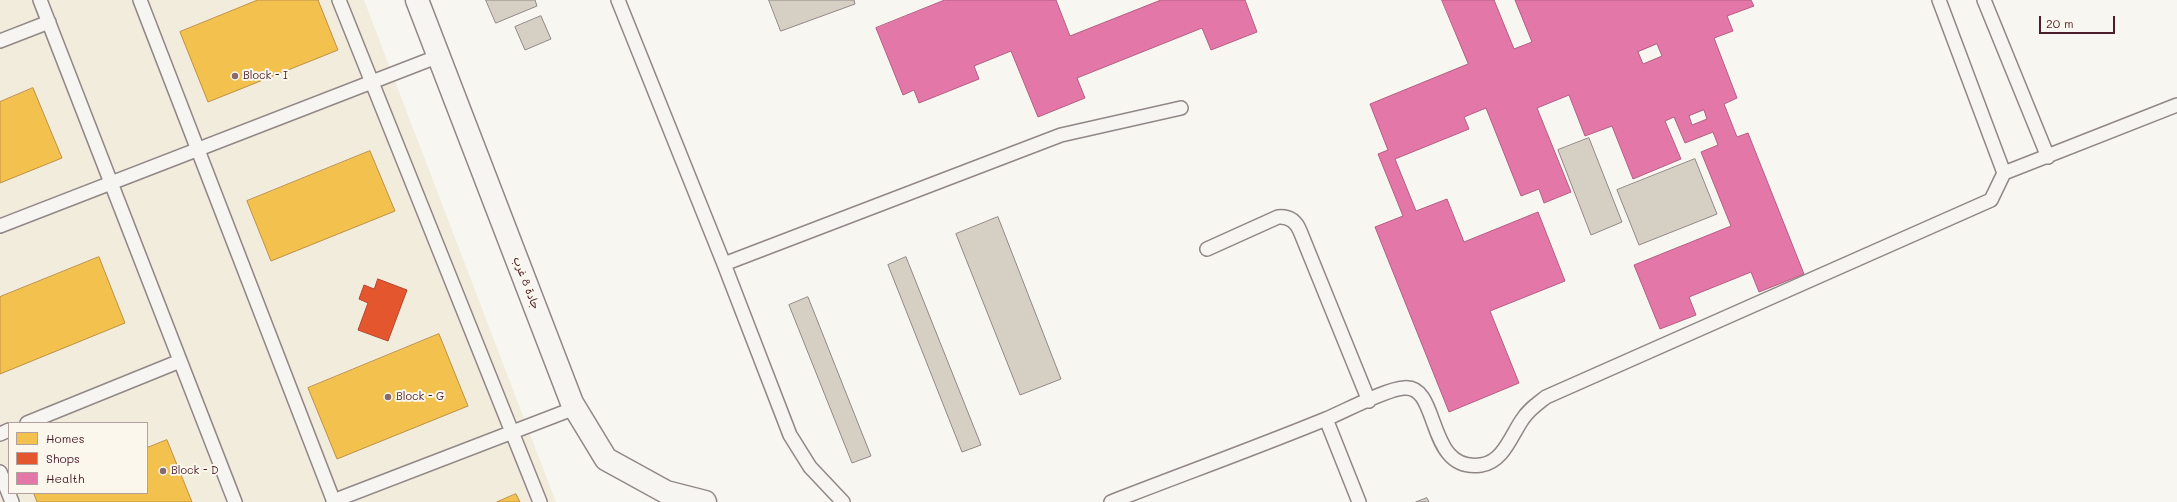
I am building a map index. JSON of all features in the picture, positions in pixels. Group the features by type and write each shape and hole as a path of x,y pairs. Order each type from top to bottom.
{"street":[{"name":"جادة 8 غرب","path":"417,0 575,408 606,459 666,492 705,502"}],"lane":[{"path":"40,0 235,502"},
{"path":"140,0 333,502 575,408"},
{"path":"339,0 540,502"},
{"path":"618,0 724,264 790,435 810,467 843,502"},
{"path":"1939,0 2004,173"},
{"path":"1984,0 2048,157"},
{"path":"0,41 49,22"},
{"path":"0,226 371,80 439,56"},
{"path":"1111,502 1326,419 1398,388 1413,389 1423,398 1445,450 1452,458 1472,466 1483,465 1493,460 1501,453 1529,411 1546,397 1991,200 2004,173 2048,157 2177,105"},
{"path":"724,264 1061,135 1181,108"},
{"path":"1207,249 1278,217 1289,218 1294,221 1300,231 1369,401"},
{"path":"29,422 180,361"},
{"path":"1326,419 1359,502"},
{"path":"0,472 8,492"}],"shaded area":[{"path":"0,0 364,0 556,502 0,502"}],"building: Homes":[{"name":"Block - I","path":"258,0 318,0 338,50 208,102 180,32"},
{"path":"33,88 62,158 0,183 0,102"},
{"path":"370,151 395,211 271,261 247,201"},
{"path":"99,257 125,323 0,374 0,297"},
{"name":"Block - G","path":"439,334 468,406 337,459 308,388"},
{"name":"Block - D","path":"167,440 192,502 37,502 34,494 148,494 148,448"},
{"path":"516,494 520,502 497,502"}],"building: Shops":[{"path":"378,279 407,290 388,341 358,330 368,303 359,299 364,285 374,289"}],"building: Health":[{"path":"945,0 1056,0 1070,36 1161,0 1245,0 1257,32 1211,50 1202,28 1077,78 1085,98 1038,117 1011,51 974,66 979,79 919,103 914,90 903,95 876,28"},
{"path":"1442,0 1494,0 1514,49 1532,42 1515,0 1751,0 1754,6 1727,16 1733,31 1714,38 1737,98 1724,104 1737,137 1748,133 1804,274 1759,292 1751,272 1689,297 1696,315 1660,329 1634,265 1731,226 1701,152 1718,145 1713,132 1685,143 1674,117 1665,121 1681,159 1633,179 1612,126 1585,136 1569,95 1537,108 1571,192 1544,203 1539,189 1521,196 1486,108 1464,117 1469,129 1395,159 1416,211 1447,199 1464,242 1538,212 1565,281 1490,311 1519,383 1449,412 1375,227 1403,216 1378,154 1388,150 1370,104 1468,64","holes":["1657,44 1662,56 1643,64 1638,52","1704,110 1707,119 1692,125 1689,116"]}],"building: Other":[{"path":"486,0 535,0 537,6 496,23"},
{"path":"769,0 854,0 855,4 781,31"},
{"path":"541,16 551,39 525,50 515,27"},
{"path":"1589,138 1622,222 1591,235 1558,150"},
{"path":"1695,159 1717,214 1639,245 1617,190"},
{"path":"998,217 1061,379 1020,395 956,234"},
{"path":"906,257 981,445 962,452 888,265"},
{"path":"808,297 871,456 852,463 789,305"},
{"path":"1427,498 1429,502 1416,502"}],"place":[{"name":"Block - I","path":"235,76"},
{"name":"Block - G","path":"388,397"},
{"name":"Block - D","path":"163,471"}]}
